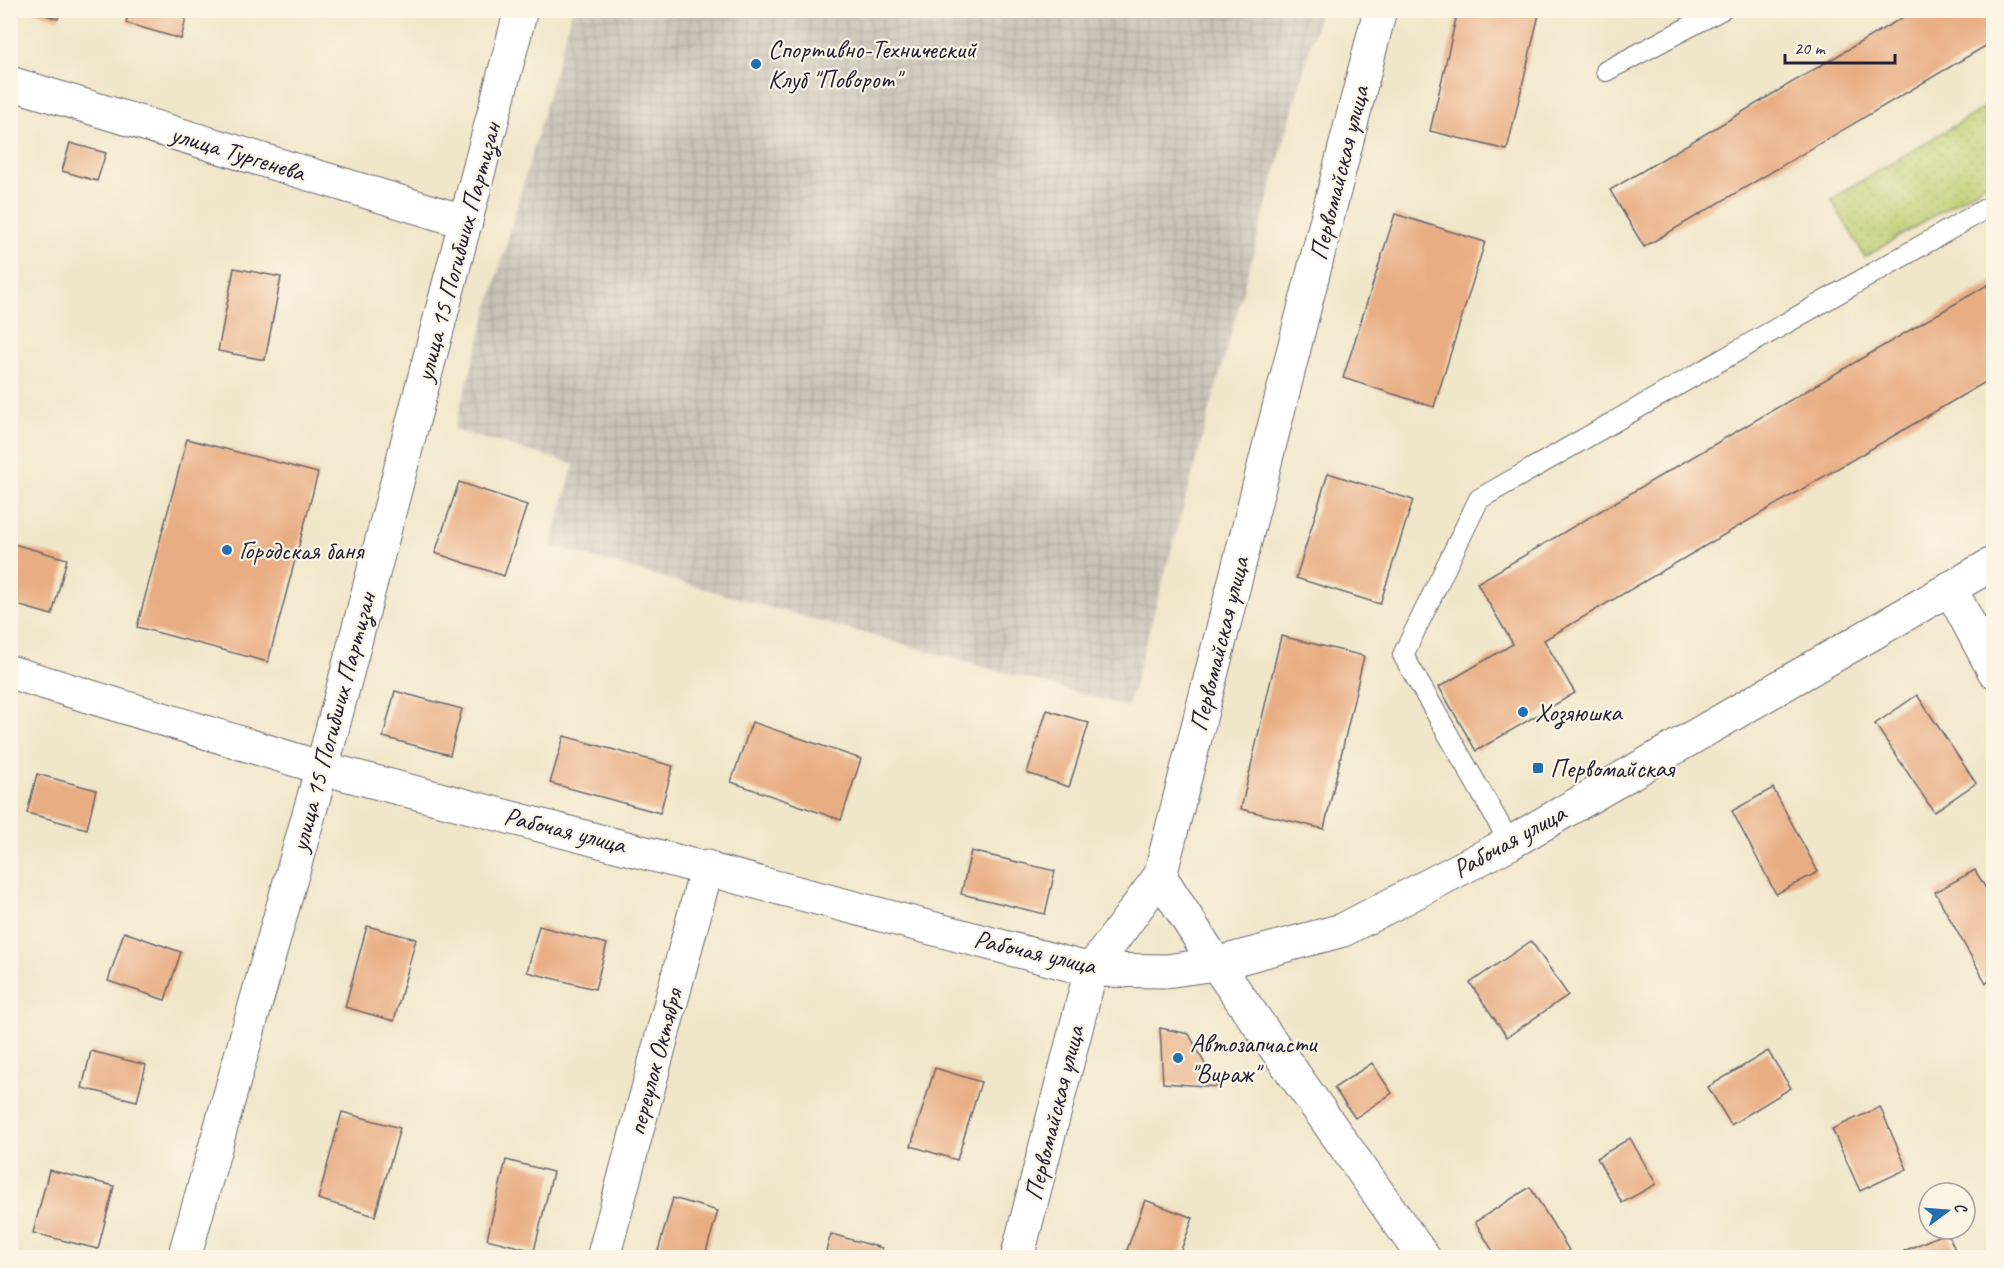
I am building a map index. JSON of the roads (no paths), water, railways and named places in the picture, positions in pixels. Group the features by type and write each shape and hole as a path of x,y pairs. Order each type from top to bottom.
{"street":[{"name":"улица 15 Погибших Партизан","path":"184,1257 322,768 521,10"},
{"name":"Первомайская улица","path":"1017,1257 1091,970 1160,876 1380,10"},
{"name":"улица Тургенева","path":"10,83 466,222"},
{"name":"Рабочая улица","path":"10,672 322,768 707,867 1091,970 1166,971 1216,964 1343,930 1510,843 1994,563"},
{"path":"1950,588 1994,670"},
{"name":"переулок Октября","path":"603,1257 707,867"},
{"path":"1160,876 1216,964 1424,1257"}],"lane":[{"path":"1606,71 1720,10"},
{"path":"1510,843 1403,655 1479,499 1994,204"}],"place":[{"name":"Спортивно-Технический Клуб \"Поворот\"","path":"756,64"},
{"name":"Городская баня","path":"227,550"},
{"name":"Хозяюшка","path":"1523,712"},
{"name":"Первомайская","path":"1538,768"},
{"name":"Автозапчасти \"Вираж\"","path":"1178,1058"}]}
